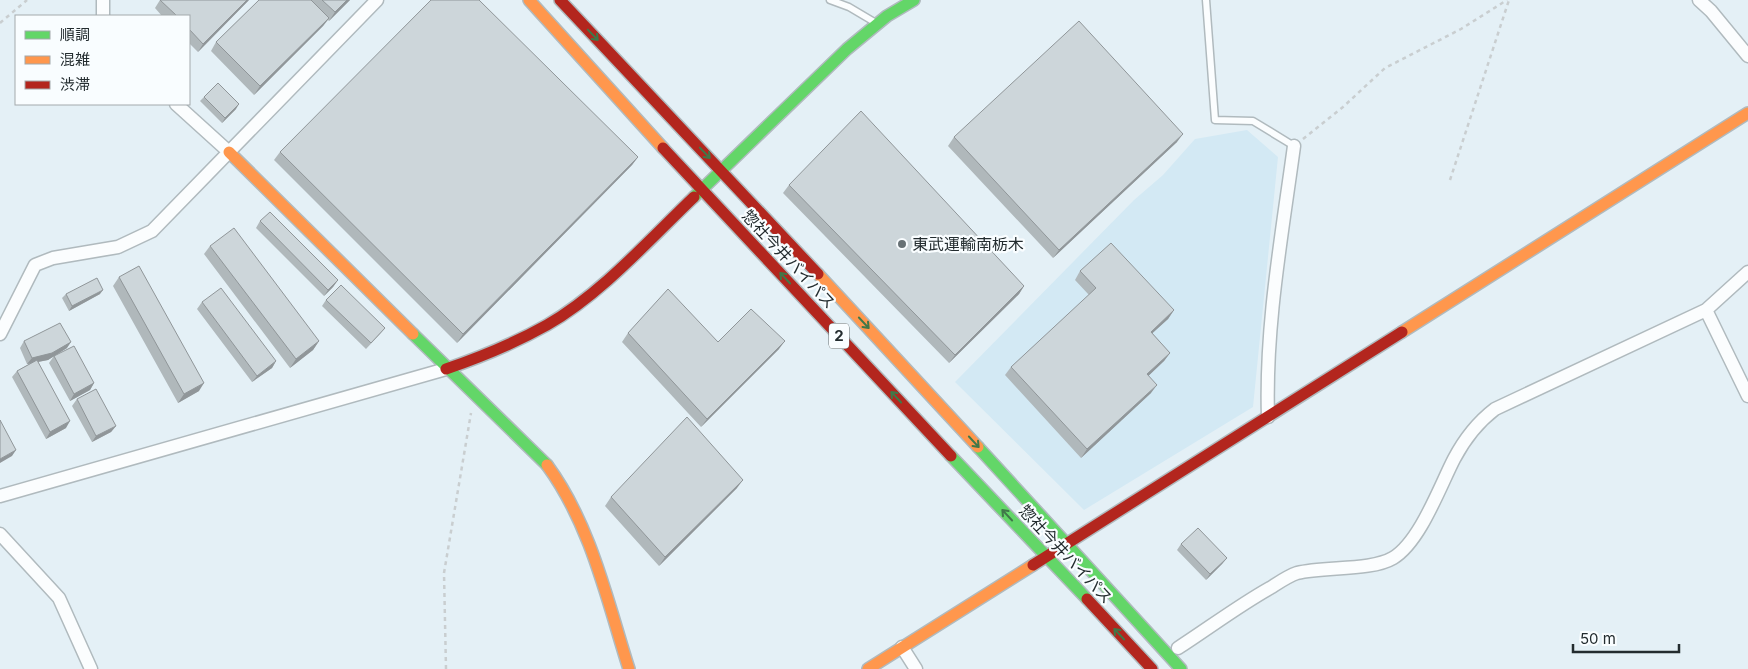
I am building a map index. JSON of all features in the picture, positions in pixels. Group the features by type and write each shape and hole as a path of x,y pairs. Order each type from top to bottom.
{"street":[{"path":"103,0 103,15"},
{"path":"0,334 36,265 52,258 118,247 152,231 377,0"},
{"name":"惣社今井バイパス","path":"529,0 701,189 1152,669"},
{"name":"惣社今井バイパス","path":"560,0 1067,542 1181,669"},
{"path":"0,496 446,369 497,351 549,324 607,281 876,23 901,6 914,0"},
{"path":"1699,0 1747,51"},
{"path":"177,105 229,152 446,369 548,466 566,492 587,536 629,669"},
{"path":"868,669 1748,113"},
{"path":"1268,417 1267,378 1274,301 1294,146"},
{"path":"1178,648 1249,600 1295,574 1336,567 1373,565 1393,558 1408,544 1428,512 1455,457 1481,420 1494,409 1706,310 1748,272"},
{"path":"1706,310 1748,396"},
{"path":"0,534 59,598 91,669"},
{"path":"902,647 916,669"}],"lane":[{"path":"830,0 849,6 876,23"},
{"path":"1206,0 1215,120 1253,121 1294,146"}],"path":[{"path":"0,23 27,0"},
{"path":"1294,146 1343,107 1385,68 1461,29 1508,0"},
{"path":"1450,180 1508,0"},
{"path":"446,669 444,573 474,395"}],"shaded area":[{"path":"1247,130 1278,157 1253,407 1084,510 955,382 1134,200 1163,175 1195,139"}],"building":[{"path":"160,0 247,0 203,44 190,30 190,15 176,15"},
{"path":"259,0 311,0 329,18 260,86 216,42"},
{"path":"322,0 347,0 335,12"},
{"path":"431,0 479,0 638,157 463,334 280,152"},
{"path":"1079,21 1183,134 1059,250 954,137"},
{"path":"218,83 239,104 225,118 204,97"},
{"name":"東武運輸南栃木","path":"861,111 1024,286 955,355 789,185"},
{"path":"270,212 338,280 328,290 260,221"},
{"path":"234,228 319,341 296,359 210,246"},
{"path":"1111,243 1174,310 1151,332 1170,353 1147,374 1157,385 1087,449 1011,367 1096,288 1080,271"},
{"path":"139,266 204,383 184,394 119,277"},
{"path":"97,278 103,290 72,306 66,294"},
{"path":"341,285 385,328 371,343 326,300"},
{"path":"221,288 276,361 257,376 202,302"},
{"path":"668,289 718,342 751,309 785,341 707,419 628,333"},
{"path":"60,323 71,342 52,353 32,358 24,341"},
{"path":"74,346 94,383 74,394 54,356"},
{"path":"37,360 70,421 50,432 17,371"},
{"path":"96,389 116,426 96,436 77,399"},
{"path":"687,417 743,480 665,557 611,497"},
{"path":"0,420 16,450 0,459"},
{"path":"1198,528 1227,558 1210,574 1181,544"}],"traffic: fast":[{"path":"694,197 847,49 887,16 914,0"},
{"path":"413,334 547,465"},
{"path":"978,447 1181,669"},
{"path":"951,456 1087,599"}],"traffic: slow":[{"path":"529,0 663,148"},
{"path":"1402,332 1748,113"},
{"path":"229,152 413,334"},
{"path":"818,274 978,447"},
{"path":"547,465 575,512 586,538 605,590 629,669"},
{"path":"868,669 1033,565"}],"traffic: jam":[{"path":"560,0 818,274"},
{"path":"663,148 951,456"},
{"path":"446,369 510,344 535,332 567,312 624,266 694,197"},
{"path":"1033,565 1402,332"},
{"path":"1087,599 1152,669"}],"place":[{"name":"東武運輸南栃木","path":"902,244"}]}
